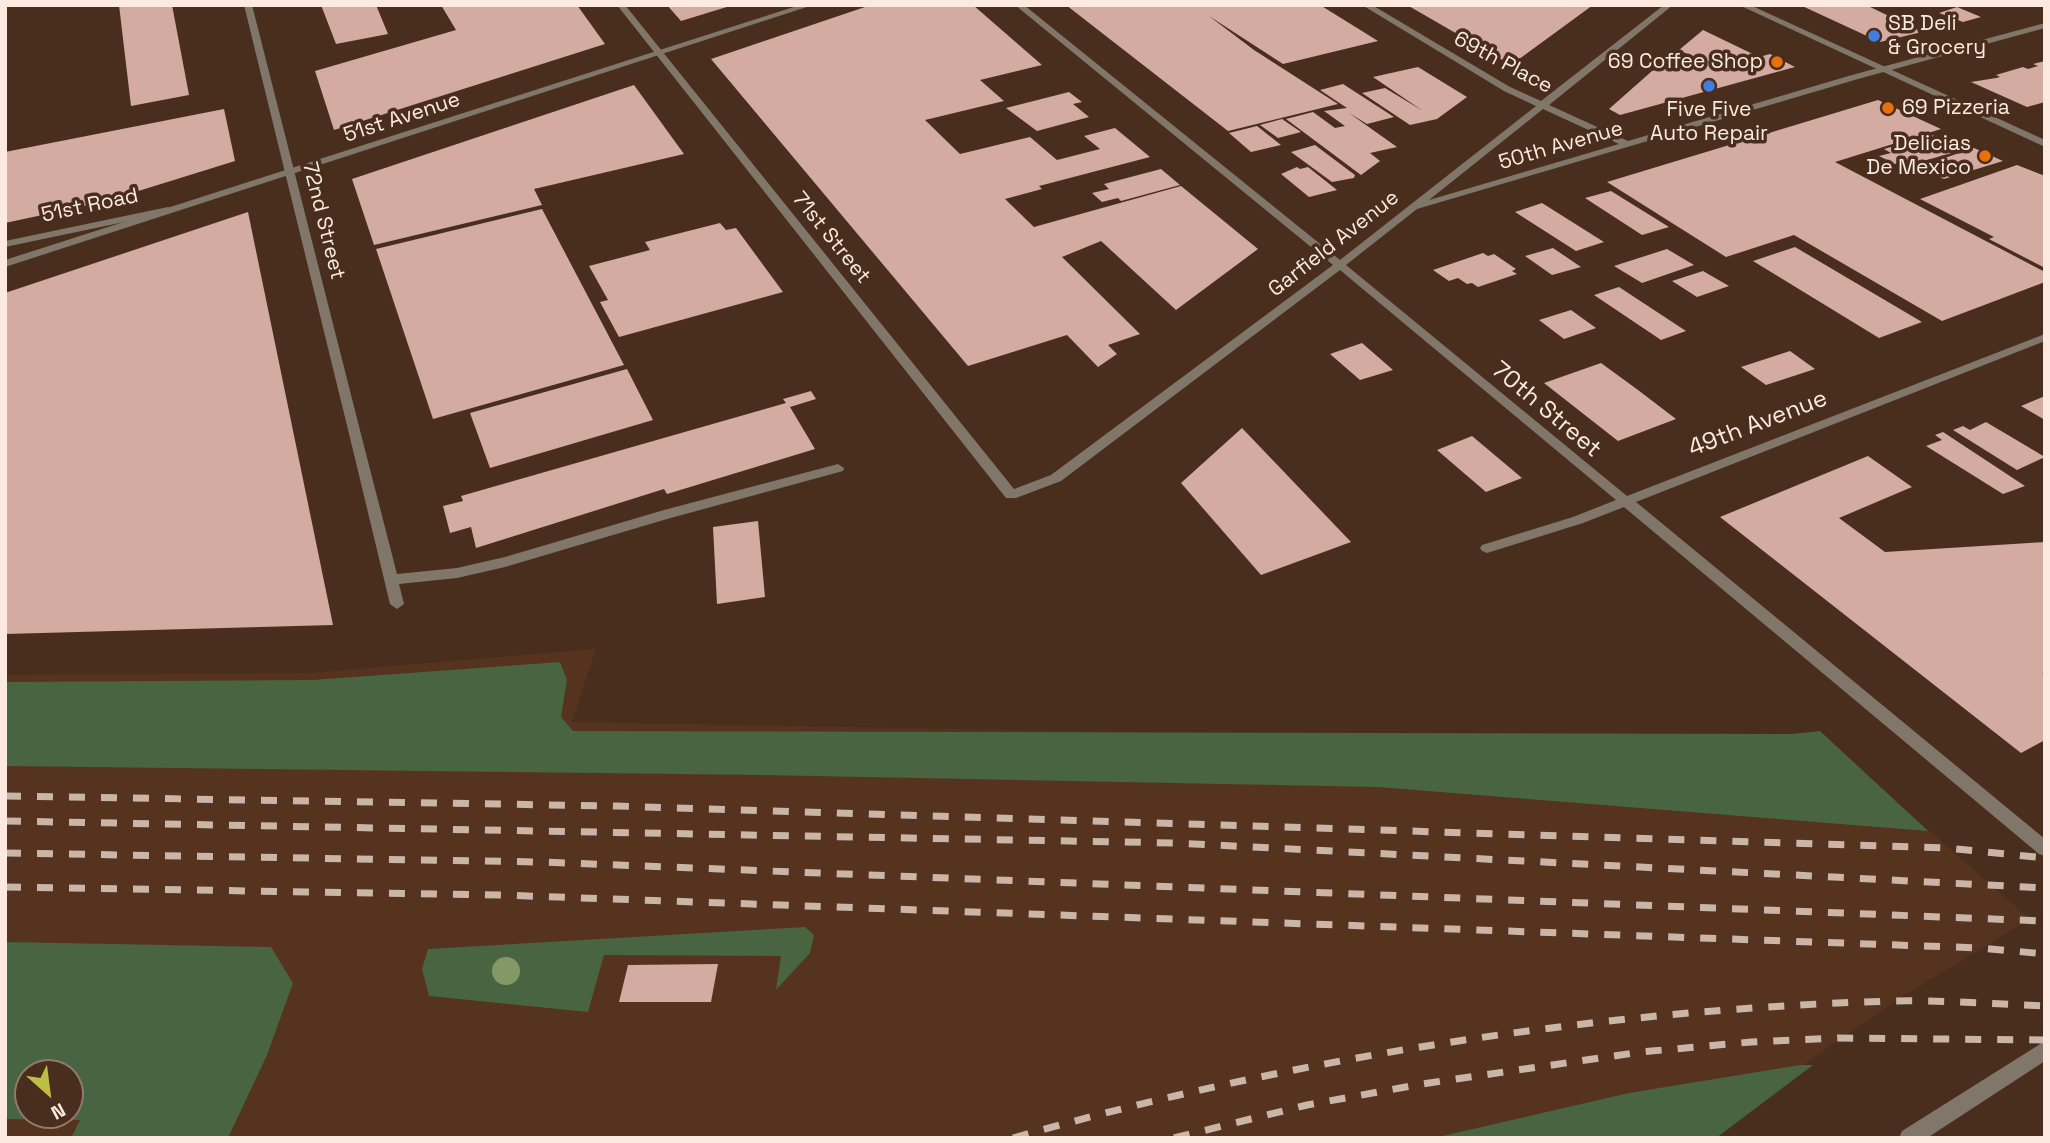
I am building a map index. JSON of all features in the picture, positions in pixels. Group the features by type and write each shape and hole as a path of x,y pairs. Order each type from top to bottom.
{"street":[{"name":"72nd Street","path":"248,5 397,604"},
{"name":"71st Street","path":"621,5 1011,495"},
{"name":"51st Avenue","path":"5,264 808,5"},
{"name":"70th Street","path":"1019,5 1340,265 2045,849"},
{"name":"69th Place","path":"1366,5 1507,89 1627,145"},
{"name":"Garfield Avenue","path":"1011,495 1056,478 1340,265 1669,5"},
{"path":"1743,5 2045,144"},
{"name":"50th Avenue","path":"1410,209 1883,69 2045,25"},
{"name":"51st Road","path":"5,244 183,206"},
{"name":"49th Avenue","path":"1487,548 1578,520 2045,337"},
{"path":"391,580 457,573 505,562 838,468"},
{"path":"1909,1138 2045,1050"}],"shaded area":[{"path":"596,649 572,722 1832,745 2030,919 1900,998 1712,1128 1682,1138 5,1138 5,675 310,673"}],"green space":[{"path":"560,662 567,680 561,717 573,731 1792,734 1820,731 1928,831 1378,787 762,775 5,766 5,682 313,680"},
{"path":"805,927 814,935 810,953 776,990 781,956 604,955 588,1012 429,996 422,969 428,949"},
{"path":"5,942 271,947 293,983 267,1055 228,1138 71,1138 76,1129 84,1129 84,1059 14,1059 14,1119 5,1119"},
{"path":"1813,1065 1716,1138 1434,1138 1629,1093"}],"building":[{"path":"119,5 172,5 189,95 131,106"},
{"path":"321,5 376,5 388,34 336,44"},
{"path":"441,5 577,5 605,44 334,130 315,71 456,30"},
{"path":"667,5 729,5 730,6 681,21"},
{"path":"871,5 973,5 1042,65 980,80 1004,101 925,120 960,154 1030,137 1057,160 1100,149 1084,136 1115,128 1150,157 1039,186 1042,189 1005,199 1034,227 1181,186 1258,249 1176,310 1101,241 1062,257 1140,334 1108,345 1117,354 1098,367 1067,335 968,366 711,59"},
{"path":"1066,5 1320,5 1378,41 1283,64 1209,16 1254,50 1338,104 1228,131"},
{"path":"1407,5 1593,5 1511,65"},
{"path":"1800,5 1866,5 1922,32 1880,42"},
{"path":"1957,7 1981,17 1963,22 1939,13"},
{"path":"1703,30 1759,57 1770,54 1795,67 1620,115 1609,109 1652,71 1698,59 1679,50"},
{"path":"2045,61 2045,102 2027,107 1971,82 2000,77 1996,75 2023,67 2028,69 2038,66 2033,64"},
{"path":"1418,67 1467,97 1437,119 1410,125 1362,93 1385,88 1423,111 1373,77"},
{"path":"1343,84 1394,117 1367,124 1349,113 1397,147 1370,153 1380,161 1361,175 1286,119 1313,112 1335,128 1345,126 1324,111 1347,108 1320,90"},
{"path":"634,85 684,154 534,189 542,205 374,245 352,179"},
{"path":"1069,92 1082,102 1073,104 1089,117 1037,131 1006,108"},
{"path":"1878,100 1941,129 1835,162 2045,272 2045,282 1942,321 1794,235 1726,257 1607,182"},
{"path":"224,109 235,161 103,202 5,223 5,152"},
{"path":"1282,119 1301,132 1278,138 1260,125"},
{"path":"1257,126 1281,145 1251,152 1229,133"},
{"path":"1932,135 1962,150 1913,164 1907,161 1895,164 1879,156 1891,153 1884,149"},
{"path":"1315,145 1355,175 1354,178 1332,182 1291,152"},
{"path":"1974,148 2003,161 1944,179 1918,167"},
{"path":"2017,165 2045,176 2045,268 1989,239 1994,237 1920,199"},
{"path":"1297,167 1308,167 1337,190 1309,197 1281,174"},
{"path":"1161,169 1180,185 1121,201 1118,198 1102,202 1092,193 1109,189 1104,184"},
{"path":"1611,191 1669,227 1642,235 1585,198"},
{"path":"1542,203 1604,242 1576,251 1515,212"},
{"path":"542,209 624,365 433,419 376,249"},
{"path":"248,212 333,625 5,634 5,293"},
{"path":"720,223 726,230 736,228 783,292 619,337 600,302 608,300 589,266 650,250 645,242"},
{"path":"1795,247 1922,322 1879,338 1753,261"},
{"path":"1553,248 1581,267 1552,275 1525,256"},
{"path":"1667,249 1694,265 1642,283 1614,266"},
{"path":"1483,253 1488,256 1494,254 1516,269 1512,271 1517,274 1478,287 1458,278 1449,281 1433,270"},
{"path":"1703,271 1729,286 1697,297 1672,281"},
{"path":"1619,287 1686,331 1661,340 1594,295"},
{"path":"1571,310 1596,328 1564,339 1539,320"},
{"path":"1362,343 1393,370 1360,380 1330,354"},
{"path":"1790,351 1815,369 1766,385 1741,367"},
{"path":"1601,363 1676,419 1618,441 1544,383"},
{"path":"627,369 653,420 490,468 470,413"},
{"path":"811,391 816,399 790,407 815,449 667,494 664,489 476,548 471,527 450,533 443,506 463,501 461,496 786,403 783,399"},
{"path":"2045,396 2045,420 2021,406"},
{"path":"1986,422 2045,457 2017,470 1953,430 1963,426 1970,430"},
{"path":"1242,428 1351,542 1261,575 1181,483"},
{"path":"1943,432 2025,486 2003,494 1926,446 1942,440 1935,435"},
{"path":"1472,436 1522,478 1486,492 1437,450"},
{"path":"1868,456 1912,487 1839,518 1885,552 2045,542 2045,673 2042,673 2045,675 2045,740 2021,753 1720,517"},
{"path":"758,521 765,597 717,604 713,527"},
{"path":"718,964 711,1002 619,1002 628,965"}],"railway":[{"path":"5,796 617,806 1947,848 2045,858"},
{"path":"5,821 1176,843 2045,888"},
{"path":"5,853 540,862 2045,921"},
{"path":"5,887 500,895 1981,948 2045,954"},
{"path":"1013,1138 1120,1109 1338,1061 1559,1027 1781,1006 1892,1001 2045,1006"},
{"path":"1174,1138 1307,1105 1422,1084 1641,1052 1751,1042 1838,1038 2045,1040"}],"place":[{"name":"SB Deli & Grocery","path":"1874,36"},
{"name":"69 Coffee Shop","path":"1777,62"},
{"name":"Five Five Auto Repair","path":"1709,86"},
{"name":"69 Pizzeria","path":"1888,108"},
{"name":"Delicias De Mexico","path":"1985,156"}]}
